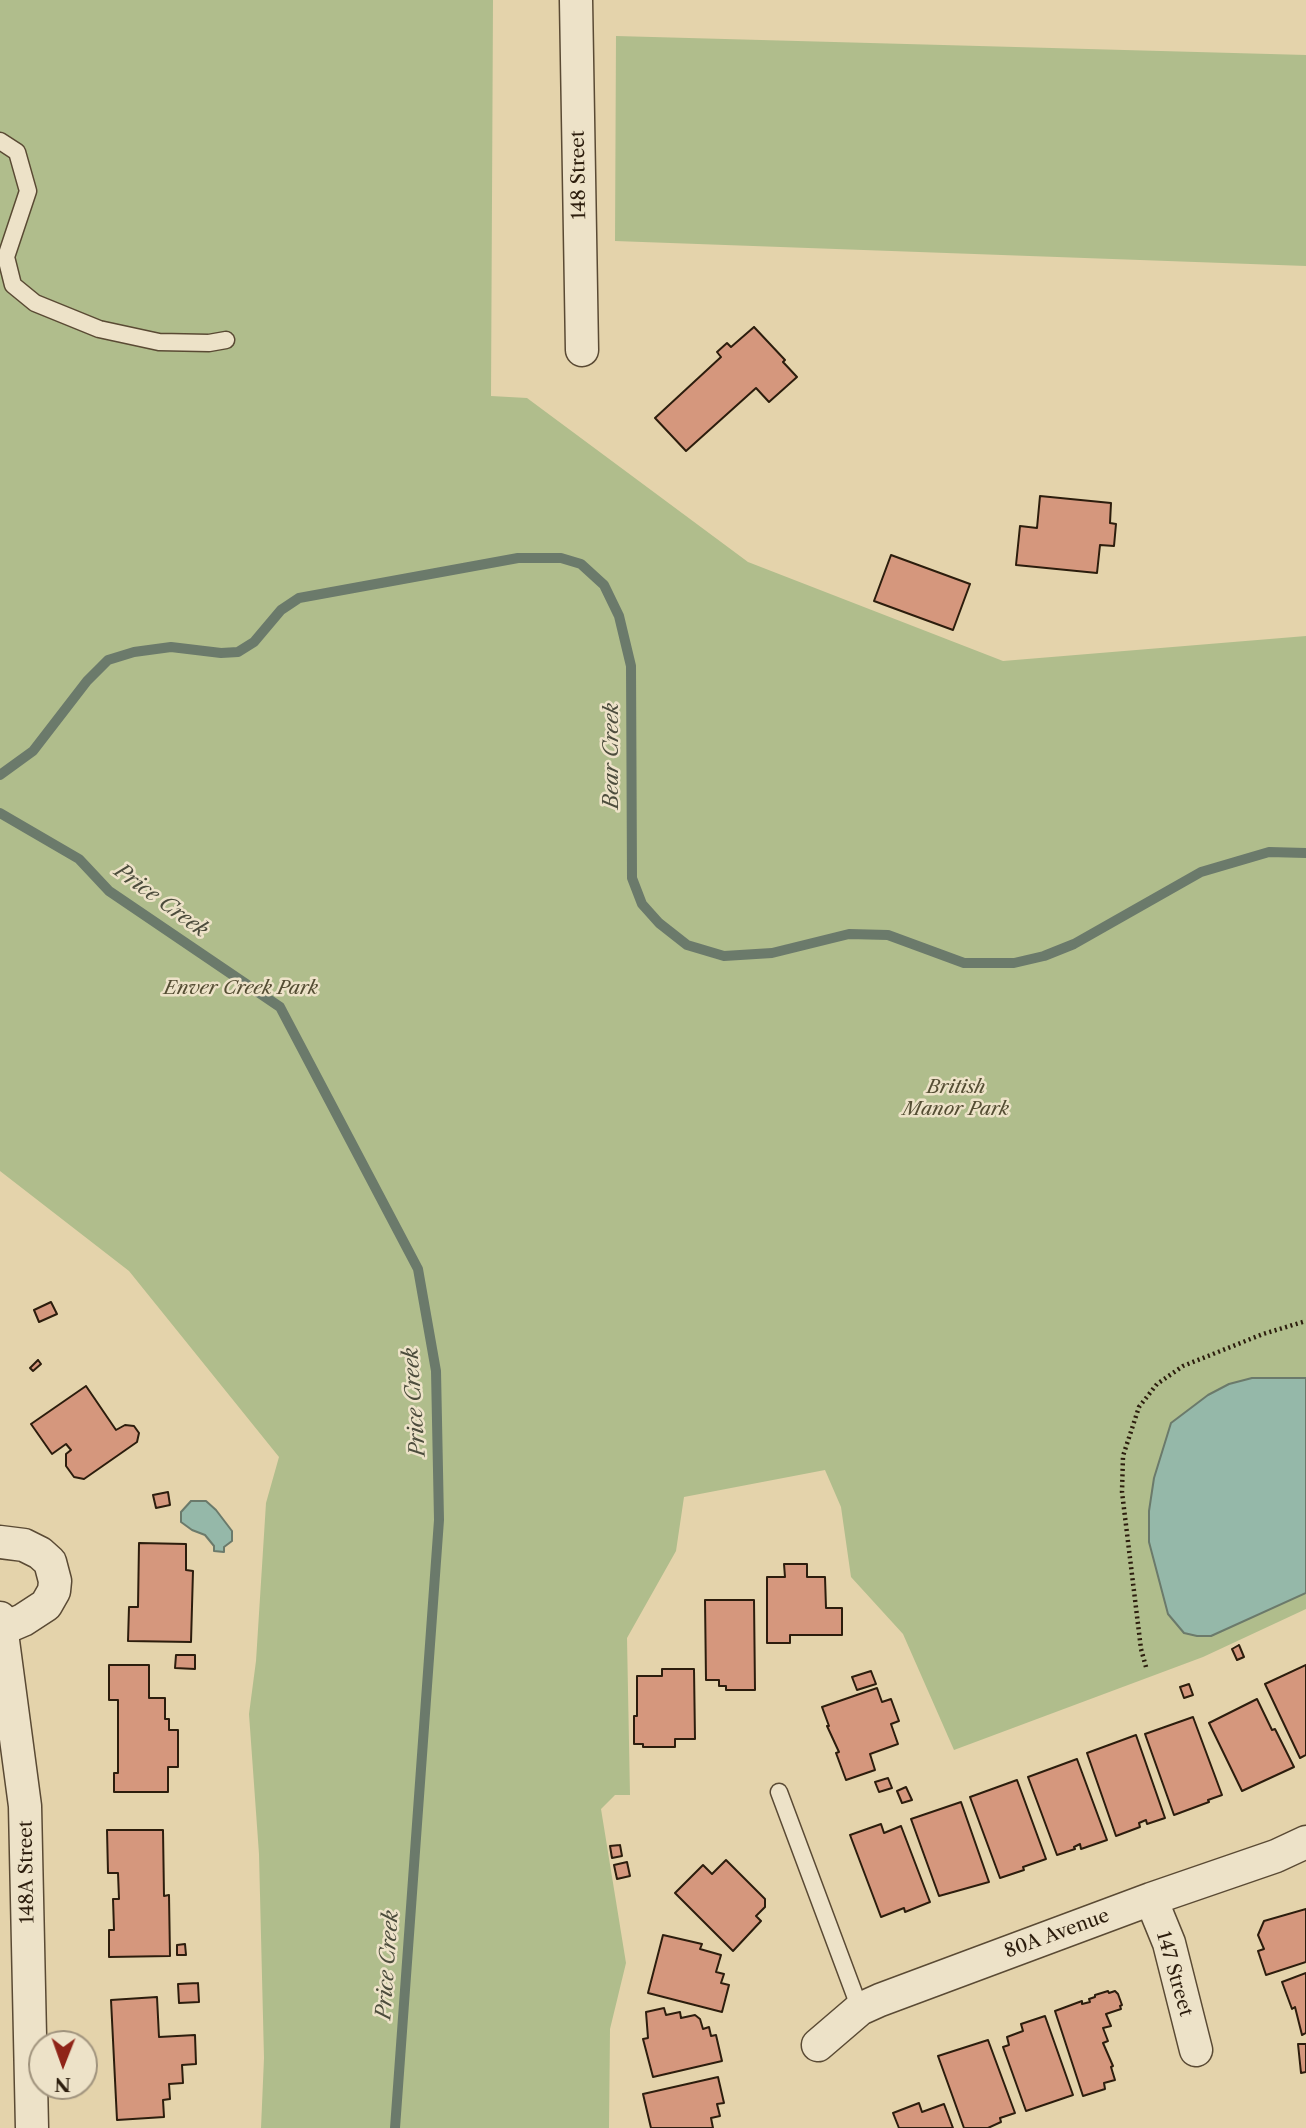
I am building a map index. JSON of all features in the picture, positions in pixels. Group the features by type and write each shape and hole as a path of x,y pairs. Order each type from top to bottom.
{"street":[{"name":"148 Street","path":"576,0 582,350"},
{"path":"0,1542 24,1545 40,1553 51,1562 55,1581 54,1591 46,1605 23,1620 1,1624"},
{"name":"148A Street","path":"1,1624 25,1806 32,2128"},
{"name":"80A Avenue","path":"818,2045 859,2010 892,1995 1151,1899 1276,1856 1306,1842"},
{"name":"147 Street","path":"1151,1899 1168,1944 1196,2050"}],"lane":[{"path":"0,141 17,152 28,191 6,257 7,282 35,303 99,329 159,342 209,343 226,340"},
{"path":"779,1792 859,2010"}],"path":[{"path":"1146,1667 1140,1649 1122,1492 1123,1456 1139,1407 1157,1384 1183,1366 1233,1345 1306,1321"}],"green space":[{"path":"0,0 493,0 491,396 527,398 748,562 1003,661 1306,636 1306,1609 1203,1657 954,1750 903,1634 851,1577 841,1507 825,1470 684,1497 676,1551 627,1638 630,1795 615,1795 601,1809 626,1963 610,2029 609,2128 261,2128 264,2058 259,1854 249,1714 256,1661 266,1503 279,1457 129,1271 0,1171"},
{"path":"616,36 1306,55 1306,266 615,241"}],"shaded area":[{"path":"1252,1378 1306,1378 1306,1593 1211,1636 1184,1633 1168,1614 1149,1542 1149,1511 1154,1478 1171,1423 1208,1395 1229,1384"},
{"path":"191,1501 206,1501 232,1531 232,1541 224,1547 224,1552 214,1551 214,1546 205,1535 181,1522 181,1512"}],"building":[{"path":"754,327 797,377 769,402 756,388 686,451 655,418 721,357 717,352 727,343 731,347"},
{"path":"1040,496 1111,503 1110,523 1116,524 1114,546 1100,545 1097,573 1016,565 1020,526 1037,528"},
{"path":"891,555 970,584 953,630 874,601"},
{"path":"51,1302 57,1314 39,1322 34,1310"},
{"path":"38,1360 41,1364 33,1371 30,1368"},
{"path":"86,1386 116,1430 125,1425 134,1426 139,1433 137,1442 84,1479 74,1477 66,1466 66,1454 71,1450 66,1444 52,1454 31,1424"},
{"path":"168,1492 170,1505 156,1508 153,1495"},
{"path":"139,1543 186,1544 186,1570 193,1571 191,1642 128,1641 129,1607 138,1607"},
{"path":"784,1564 807,1564 807,1577 825,1577 826,1608 842,1608 842,1635 790,1635 790,1643 767,1643 767,1577 785,1577"},
{"path":"705,1600 754,1600 755,1690 726,1690 726,1686 719,1686 719,1680 706,1680"},
{"path":"1239,1645 1244,1657 1237,1660 1232,1649"},
{"path":"176,1655 195,1655 195,1669 175,1668"},
{"path":"109,1665 149,1665 149,1698 165,1698 165,1719 169,1719 169,1730 178,1730 178,1767 168,1767 168,1792 114,1792 114,1773 118,1773 118,1700 109,1700"},
{"path":"1306,1665 1306,1755 1300,1758 1265,1684"},
{"path":"662,1669 694,1669 695,1739 675,1739 675,1747 643,1747 643,1744 634,1744 637,1676 662,1676"},
{"path":"871,1671 876,1684 857,1690 852,1677"},
{"path":"1189,1684 1193,1695 1184,1698 1180,1687"},
{"path":"877,1688 882,1702 891,1699 899,1721 891,1724 898,1744 870,1754 875,1770 846,1780 822,1707"},
{"path":"1257,1699 1294,1767 1242,1791 1209,1723"},
{"path":"1193,1717 1222,1795 1174,1815 1145,1734"},
{"path":"1136,1735 1165,1818 1147,1824 1146,1820 1139,1823 1140,1827 1116,1836 1087,1753"},
{"path":"1077,1759 1107,1840 1081,1849 1080,1844 1074,1847 1075,1849 1057,1855 1028,1777"},
{"path":"888,1778 892,1788 879,1792 875,1782"},
{"path":"1017,1780 1046,1859 1000,1878 970,1797"},
{"path":"906,1787 912,1800 902,1803 897,1791"},
{"path":"961,1802 989,1882 939,1896 911,1819"},
{"path":"881,1824 884,1833 901,1826 930,1902 905,1912 904,1908 881,1917 850,1835"},
{"path":"107,1830 163,1830 164,1896 169,1895 170,1956 109,1957 109,1930 114,1930 113,1899 119,1899 118,1873 108,1873"},
{"path":"620,1845 622,1856 612,1858 610,1846"},
{"path":"726,1860 765,1899 765,1907 756,1916 761,1921 733,1951 675,1893 703,1865 712,1874"},
{"path":"627,1862 630,1876 617,1879 614,1865"},
{"path":"1306,1909 1306,1962 1266,1975 1258,1951 1264,1949 1258,1935 1264,1921"},
{"path":"663,1935 702,1944 700,1949 721,1955 716,1972 724,1974 721,1983 729,1985 722,2012 648,1993"},
{"path":"185,1944 186,1955 177,1955 177,1945"},
{"path":"1306,1973 1306,2033 1302,2035 1295,2007 1292,2009 1282,1982"},
{"path":"198,1983 199,2002 179,2003 178,1984"},
{"path":"1108,1991 1118,1994 1122,2005 1121,2009 1106,2014 1111,2026 1103,2028 1108,2041 1103,2043 1113,2066 1111,2067 1115,2080 1104,2083 1105,2089 1083,2096 1055,2011 1082,2001 1082,2004 1090,2002 1089,1999 1095,1995"},
{"path":"157,1997 159,2037 195,2035 196,2064 182,2065 183,2083 169,2084 170,2099 163,2100 164,2117 117,2120 111,2000"},
{"path":"664,2008 666,2015 680,2012 681,2018 695,2015 700,2019 703,2029 709,2027 711,2036 716,2035 722,2061 653,2077 643,2039 648,2038 646,2012"},
{"path":"1045,2016 1073,2095 1026,2111 1003,2047 1009,2045 1007,2037 1023,2031 1021,2024"},
{"path":"988,2040 1015,2113 1000,2118 1001,2122 988,2128 964,2128 938,2056"},
{"path":"1298,2044 1306,2044 1306,2072 1301,2073"},
{"path":"718,2077 724,2103 717,2104 720,2116 711,2118 713,2128 651,2128 643,2094"},
{"path":"919,2103 922,2112 944,2104 953,2128 899,2128 893,2113"}],"waterway":[{"name":"Bear Creek","path":"0,775 33,751 87,681 108,660 134,652 171,647 221,653 238,652 254,642 281,610 299,598 518,558 561,558 581,564 604,585 619,616 631,666 632,878 642,904 659,923 687,945 724,956 772,953 849,934 888,935 964,963 1014,963 1044,956 1074,944 1201,872 1269,852 1306,853"},
{"name":"Price Creek","path":"0,813 79,859 109,891 280,1007 418,1269 436,1371 439,1520 395,2128"}],"park label":[{"name":"Enver Creek Park","path":"241,989"},
{"name":"British Manor Park","path":"956,1099"}]}
